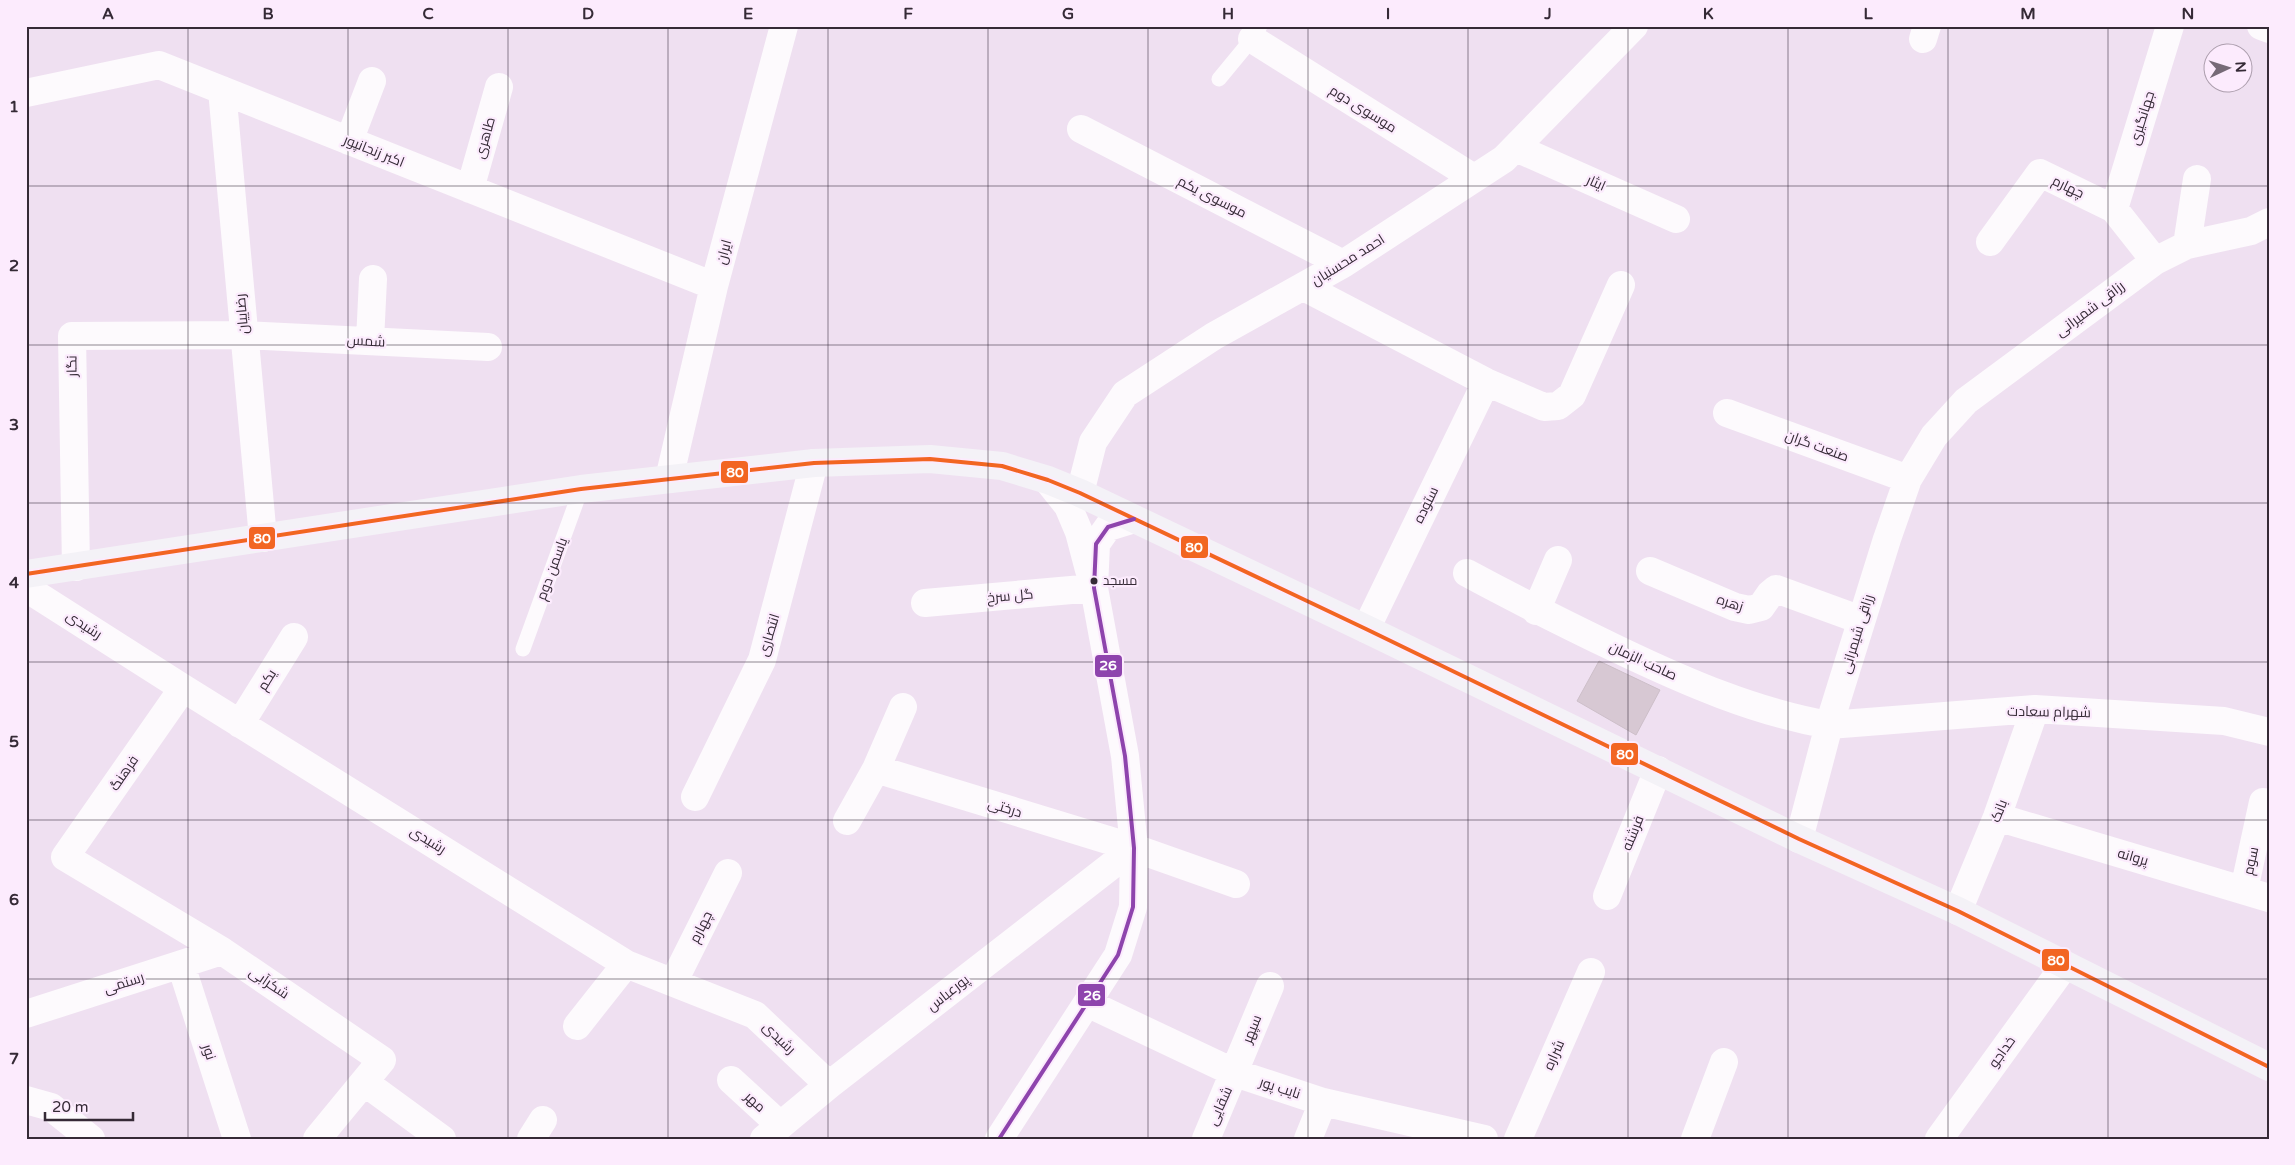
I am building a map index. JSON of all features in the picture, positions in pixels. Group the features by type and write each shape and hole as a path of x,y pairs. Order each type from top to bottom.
{"main road":[{"path":"26,574 581,488 814,463 930,459 1002,466 1048,480 1080,493 1799,839 1958,911 2269,1067"}],"street":[{"name":"ایران","path":"669,479 714,286 784,26"},
{"name":"احمد محسنیان","path":"1080,493 1093,442 1125,394 1214,336 1343,264 1474,178 1516,148 1634,26"},
{"name":"جهانگیری","path":"2114,209 2170,26"},
{"path":"2261,26 2269,29"},
{"name":"موسوی دوم","path":"1256,33 1474,178"},
{"name":"اکبر زنجانپور","path":"26,93 159,65 714,286"},
{"path":"349,141 372,81"},
{"name":"طاهری","path":"470,189 499,87"},
{"name":"رضاییان","path":"222,90 262,538"},
{"name":"موسوی یکم","path":"1081,130 1343,264"},
{"name":"ایثار","path":"1516,148 1676,219"},
{"name":"چهارم","path":"1990,242 2040,173 2114,209 2154,261"},
{"path":"2186,245 2196,179"},
{"name":"رزاقی شمیرانی","path":"1934,436 1966,401 2154,261 2186,245 2251,230 2269,222"},
{"path":"370,342 373,279"},
{"path":"1304,287 1486,382 1544,407 1558,406 1572,395 1621,285"},
{"name":"شمس","path":"244,335 488,348"},
{"name":"نگار","path":"76,567 72,336 244,335"},
{"name":"ستوده","path":"1366,629 1486,382"},
{"name":"صنعت گران","path":"1726,413 1908,479"},
{"name":"رزاقی شیمرانی","path":"1799,839 1829,725 1861,620 1908,479 1934,436"},
{"name":"انتصاری","path":"695,797 762,660 814,463"},
{"path":"999,1139 1118,955 1132,907 1134,848 1125,756 1094,588 1079,532 1068,506 1048,480"},
{"path":"1094,588 1096,544 1108,527 1134,519"},
{"path":"1536,610 1558,560"},
{"name":"زهره","path":"1650,571 1735,607 1749,610 1760,607 1776,589 1861,620"},
{"name":"صاحب الزمان","path":"1466,573 1536,610 1691,684 1797,719 1829,725"},
{"name":"رشیدی","path":"26,588 240,724 626,964 755,1015 828,1085"},
{"name":"گل سرخ","path":"925,603 1094,588"},
{"name":"یکم","path":"240,724 294,637"},
{"name":"فرهنگ","path":"65,857 184,688"},
{"path":"847,821 876,769 903,707"},
{"name":"شهرام سعادت","path":"1829,725 2035,709 2224,721 2269,732"},
{"name":"بانک","path":"1958,911 1997,817 2035,709"},
{"name":"درختی","path":"876,769 1134,848 1236,884"},
{"name":"فرشته","path":"1607,896 1658,770"},
{"name":"سوم","path":"2256,894 2264,802"},
{"name":"پروانه","path":"1997,817 2256,894"},
{"name":"پورعباس","path":"771,1131 1134,848"},
{"name":"شکرآبی","path":"65,857 222,951 382,1060 317,1139"},
{"name":"چهارم","path":"674,982 728,873"},
{"name":"رستمی","path":"26,1014 222,951"},
{"path":"577,1026 626,964"},
{"name":"نور","path":"181,965 237,1139"},
{"name":"خداجو","path":"1939,1139 2064,965"},
{"name":"شراره","path":"1518,1139 1591,972"},
{"name":"سپهر","path":"1235,1073 1270,986"},
{"name":"نایب پور","path":"1087,1003 1235,1073 1323,1102 1484,1139"},
{"path":"1696,1139 1724,1062"},
{"name":"شقایی","path":"1206,1139 1235,1073"},
{"name":"مهر","path":"731,1080 771,1131"},
{"path":"364,1082 442,1139"},
{"path":"26,1100 51,1107 91,1139"},
{"path":"1308,1139 1323,1102"}],"lane":[{"name":"موسوی دوم","path":"1219,79 1256,33"},
{"name":"یاسمن دوم","path":"523,649 581,488"}],"building":[{"path":"1599,661 1660,690 1636,735 1577,701"}],"transit line":[{"name":"80","path":"26,574 581,489 814,463 930,459 1002,466 1048,480 1080,493 1799,839 1958,911 2269,1067"},
{"name":"26","path":"999,1139 1118,955 1133,907 1134,848 1125,756 1094,588 1096,544 1108,527 1134,519"}],"place":[{"name":"مسجد","path":"1094,581"}]}
